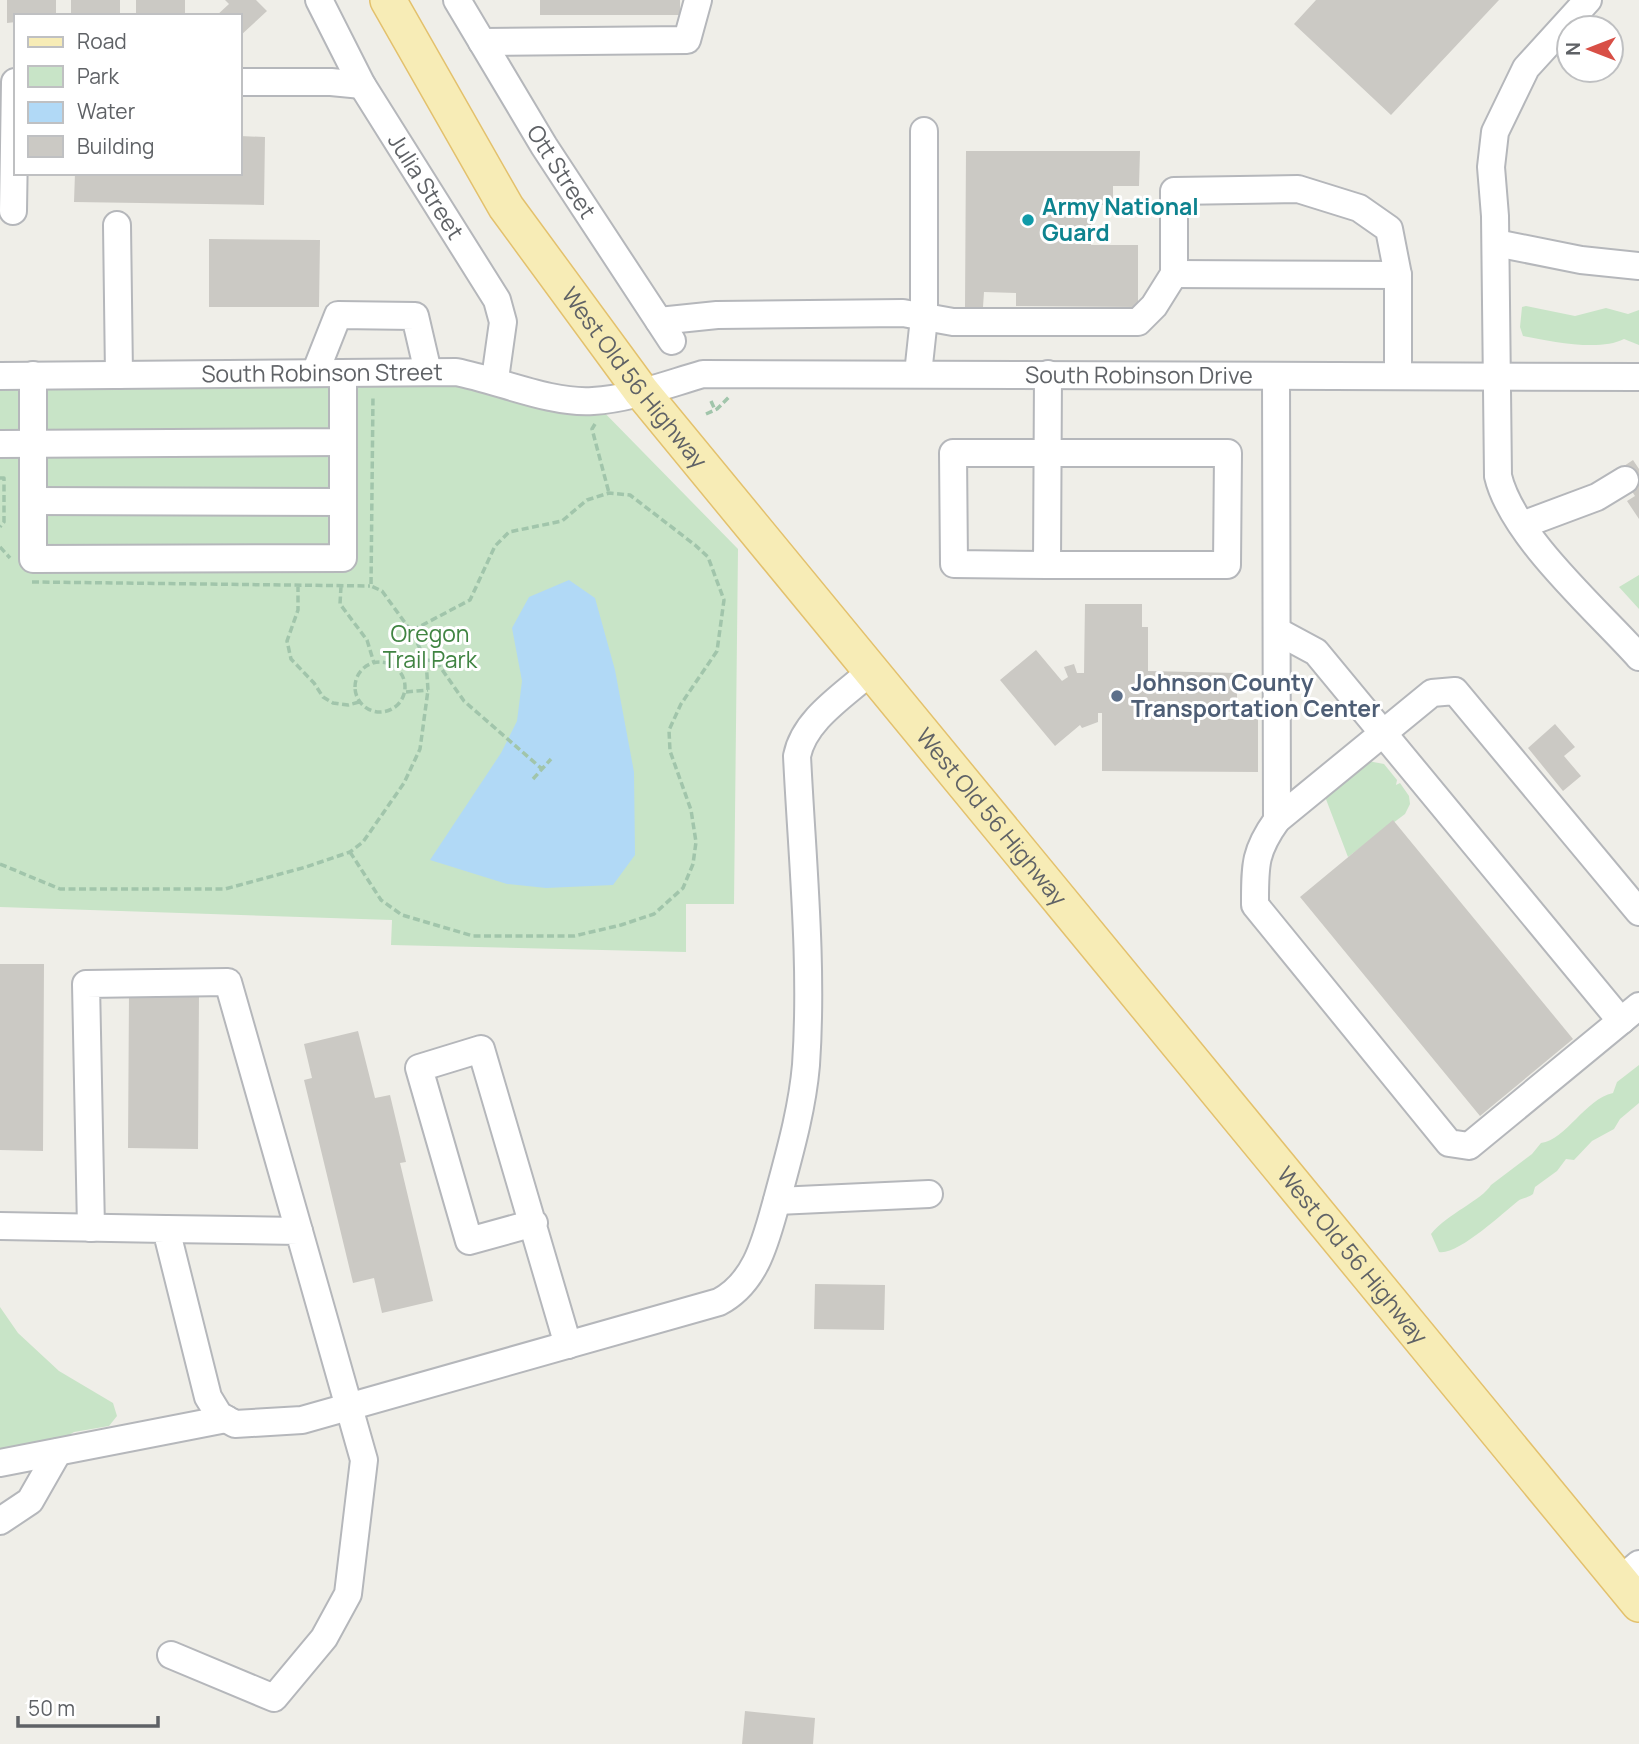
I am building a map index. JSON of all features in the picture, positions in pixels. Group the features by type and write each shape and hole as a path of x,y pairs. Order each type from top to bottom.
{"main road":[{"name":"West Old 56 Highway","path":"388,0 506,207 641,391 870,672 1633,1583"}],"street":[{"name":"Julia Street","path":"320,0 362,85 497,300 503,322 495,379"},
{"name":"Ott Street","path":"457,0 544,146 665,331 688,316 903,313 924,318"},
{"path":"482,42 687,40 698,0"},
{"path":"1588,0 1526,68 1495,132 1491,167 1496,243 1498,476 1503,495 1522,525 1639,657"},
{"path":"10,82 13,211"},
{"path":"242,82 331,82 362,85"},
{"path":"918,374 924,318 924,131"},
{"path":"924,318 953,322 1138,322 1154,306 1174,274 1174,191 1298,189 1359,208 1389,229 1398,275 1398,375"},
{"path":"117,225 118,374"},
{"path":"1496,243 1581,260 1639,266"},
{"path":"1174,274 1398,275"},
{"path":"315,373 338,315 415,316 428,372"},
{"name":"South Robinson Street","path":"0,376 456,372 576,400 593,401 641,391"},
{"path":"33,375 33,559 342,558 343,373"},
{"name":"South Robinson Drive","path":"641,391 703,374 1639,377"},
{"path":"1047,565 1048,374"},
{"path":"1276,376 1277,820"},
{"path":"0,444 343,442"},
{"path":"953,453 1228,453 1227,565 1047,565 954,564 953,453"},
{"path":"1522,525 1597,497 1625,480"},
{"path":"33,501 343,502"},
{"path":"1277,631 1316,652 1384,731 1630,1014 1469,1146 1449,1143 1255,905 1259,844 1277,820 1384,731 1432,693 1455,691 1639,912"},
{"path":"166,1229 208,1396 219,1415 235,1424 302,1420 719,1302 734,1294 748,1278 760,1255 800,1107 806,1066 808,992 797,757 800,744 817,719 870,672"},
{"path":"91,1228 86,984 228,982 364,1460 360,1509 348,1594 324,1638 274,1698 171,1655"},
{"path":"534,1223 469,1241 419,1068 481,1049 534,1223 568,1345"},
{"path":"776,1201 929,1194"},
{"path":"0,1226 299,1231"},
{"path":"0,1463 226,1419"},
{"path":"0,1521 30,1501 58,1452"}],"path":[{"path":"0,864 60,889 225,889 350,852 363,842 404,783 420,749 428,690 426,660 411,631 382,591 371,586 373,396"},
{"path":"711,401 715,410"},
{"path":"604,418 596,421 592,429 609,493"},
{"path":"0,478 4,478 4,522 0,527"},
{"path":"350,852 381,900 402,915 473,936 574,936 654,914 683,888 693,864 696,842 691,810 670,751 669,730 681,704 717,652 724,600 708,557 630,495 609,493 587,500 562,521 538,529 509,532 495,546 470,600 411,631"},
{"path":"298,585 298,610 287,641 291,659 323,697 333,703 348,705 359,702"},
{"path":"341,586 340,604 368,640 374,663"},
{"path":"426,660 436,661 464,701 542,769"},
{"path":"383,662 397,669 402,676 405,692 400,703 387,712 368,710 359,702 355,681 366,666 374,663 383,662"},
{"path":"405,692 428,690"},
{"path":"533,779 551,759"}],"green space":[{"path":"1522,307 1575,316 1606,308 1628,314 1639,310 1639,345 1624,339 1614,343 1588,345 1523,336 1520,327"},
{"name":"Oregon Trail Park","path":"456,372 593,401 738,549 734,904 686,904 686,952 391,945 392,920 0,907 0,376"},
{"path":"1639,575 1639,609 1619,587"},
{"path":"1368,761 1384,764 1397,780 1396,785 1400,783 1409,796 1410,804 1405,814 1348,857 1324,794"},
{"path":"1639,1065 1639,1103 1620,1119 1614,1129 1592,1141 1574,1160 1566,1159 1557,1171 1535,1187 1533,1194 1518,1201 1468,1241 1439,1252 1431,1234 1438,1227 1532,1154 1541,1143 1559,1135 1593,1103 1613,1093 1617,1082"},
{"path":"0,1307 18,1333 59,1371 113,1403 117,1416 109,1426 74,1432 56,1443 0,1454"}],"water":[{"path":"569,580 595,598 615,670 634,772 635,855 613,885 546,888 507,884 430,860 501,753 517,721 522,681 512,628 529,597"}],"building":[{"path":"7,0 56,0 56,14 14,14 14,22 7,23"},
{"path":"71,0 120,0 120,14 71,14"},
{"path":"136,0 185,0 185,14 136,14"},
{"path":"225,0 256,0 267,11 242,34 242,14 218,14 229,4"},
{"path":"540,0 680,0 680,15 540,15"},
{"path":"1316,0 1499,0 1391,115 1294,24"},
{"path":"242,136 265,137 264,205 74,202 75,175 242,175"},
{"name":"Army National Guard","path":"966,151 1140,151 1139,186 1113,186 1113,205 1091,205 1091,245 1138,245 1138,307 1016,306 1016,293 984,292 983,307 965,307"},
{"path":"209,239 320,240 319,307 209,307"},
{"path":"1633,460 1639,469 1639,519 1627,501 1635,496 1618,470"},
{"name":"Johnson County Transportation Center","path":"1085,604 1142,604 1142,627 1148,627 1148,671 1237,673 1237,712 1221,712 1221,719 1258,719 1258,772 1102,771 1102,713 1098,713 1098,722 1082,728 1080,725 1055,746 1000,680 1036,650 1062,681 1068,677 1064,667 1074,664 1077,673 1084,673"},
{"path":"1555,724 1575,747 1564,756 1581,776 1563,791 1528,748"},
{"path":"1393,820 1573,1039 1480,1116 1300,897"},
{"path":"0,964 44,964 43,1151 0,1150"},
{"path":"129,994 199,994 198,1149 128,1148"},
{"path":"358,1031 375,1098 390,1095 406,1162 400,1163 433,1301 382,1313 374,1278 353,1283 304,1080 312,1078 304,1044"},
{"path":"815,1284 885,1285 884,1330 814,1329"},
{"path":"745,1711 815,1718 813,1744 742,1744"}],"place":[{"name":"Army National Guard","path":"1028,220"},
{"name":"Johnson County Transportation Center","path":"1117,696"}]}
